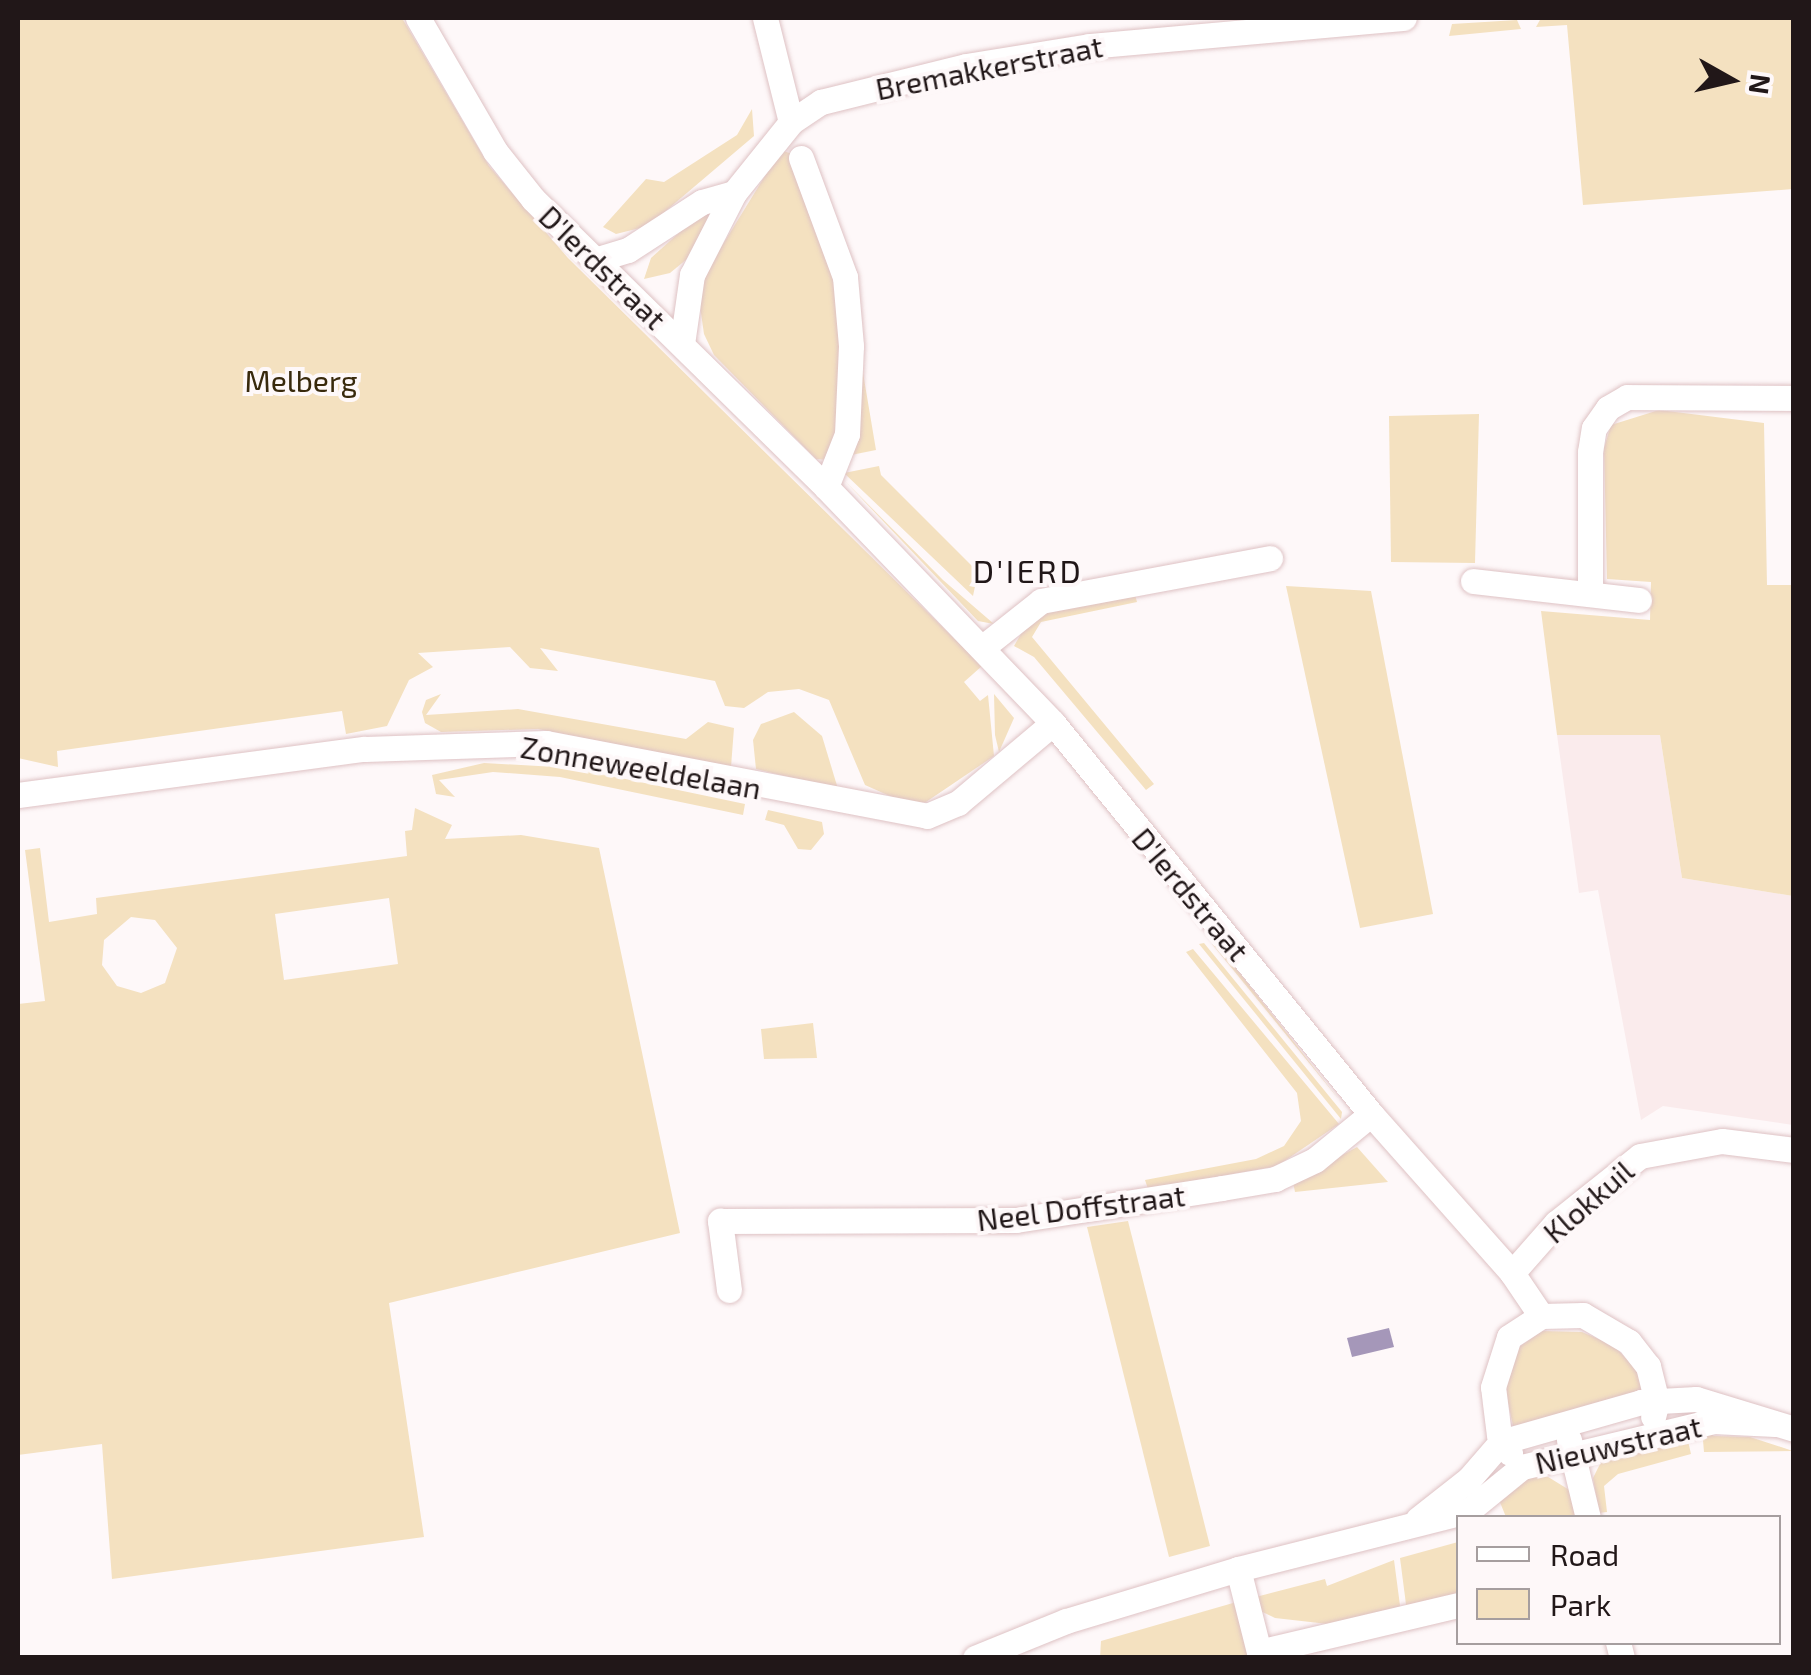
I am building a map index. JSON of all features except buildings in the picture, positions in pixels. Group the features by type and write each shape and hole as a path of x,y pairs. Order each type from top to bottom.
{"street":[{"name":"D'Ierdstraat","path":"418,18 495,150 533,199 826,487 1053,724 1371,1114 1512,1273 1540,1316"},
{"path":"765,18 790,122"},
{"name":"Bremakkerstraat","path":"682,344 692,275 734,193 790,122 820,102 966,66 1090,46 1404,18"},
{"path":"801,158 845,277 852,346 848,434 826,487"},
{"path":"598,259 628,250 702,202 734,193"},
{"path":"1590,594 1590,452 1594,428 1608,408 1628,397 1794,398"},
{"path":"983,647 1041,601 1270,558"},
{"path":"1472,581 1638,600"},
{"name":"Zonneweeldelaan","path":"18,795 366,748 546,743 927,816 958,803 1053,724"},
{"name":"Neel Doffstraat","path":"729,1290 720,1221 1016,1220 1222,1188 1275,1179 1315,1160 1371,1114"},
{"name":"Klokkuil","path":"1512,1273 1556,1223 1640,1156 1722,1141 1794,1150"},
{"path":"1522,1466 1501,1442 1494,1387 1509,1337 1540,1316 1583,1315 1629,1342 1648,1366 1658,1400 1643,1434"},
{"name":"Nieuwstraat","path":"1418,1519 1469,1479 1501,1442 1658,1400 1696,1398 1784,1427"},
{"name":"Nieuwstraat","path":"976,1658 1066,1622 1238,1569 1418,1519 1468,1511 1522,1466 1643,1434 1713,1421 1784,1427"},
{"path":"1565,1425 1587,1515"},
{"path":"1238,1569 1259,1652 1456,1604"}],"shaded area":[{"path":"1557,735 1660,735 1682,878 1793,896 1793,1125 1663,1106 1641,1120 1598,890 1579,893"},
{"path":"1389,1328 1394,1347 1352,1357 1347,1338"}],"green space":[{"name":"Melberg","path":"18,18 402,18 489,166 568,258 982,666 964,682 980,701 988,695 994,756 926,802 910,805 865,785 829,700 799,689 768,692 744,708 725,706 715,681 540,648 558,671 530,668 510,647 418,653 433,667 409,680 387,726 346,734 342,711 57,751 58,767 18,758"},
{"path":"1541,18 1793,18 1793,189 1583,205 1567,25 1536,27"},
{"path":"1517,20 1521,29 1449,36 1452,24"},
{"path":"752,109 754,136 648,226 616,234 603,227 646,179 664,182 737,135"},
{"path":"781,150 792,154 840,279 841,440 830,460 816,459 714,355 704,334 699,299 704,275"},
{"path":"701,213 710,214 687,259 670,273 644,279 651,258"},
{"path":"860,355 876,450 851,455 862,390"},
{"path":"1659,410 1764,423 1767,585 1793,585 1793,896 1682,878 1660,735 1557,735 1541,611 1650,620 1651,582 1607,579 1604,448 1611,425"},
{"path":"1479,414 1475,563 1391,562 1389,416"},
{"path":"879,466 881,475 978,572 973,596 844,473"},
{"path":"844,480 943,580 994,624 978,621"},
{"path":"1286,586 1371,591 1433,914 1360,928"},
{"path":"1134,591 1137,602 1041,622 1032,637 1154,784 1146,790 1034,657 1014,646 1032,615"},
{"path":"441,694 426,715 518,709 686,739 708,722 734,728 731,767 538,729 441,732 425,723 422,712 426,700"},
{"path":"994,694 1014,718 999,752 995,735"},
{"path":"794,712 822,736 838,789 756,769 753,740 761,724"},
{"path":"484,763 573,768 745,804 743,815 560,777 493,772 439,780 455,797 436,794 432,775"},
{"path":"415,808 452,825 445,839 521,835 599,848 680,1233 389,1303 424,1537 112,1579 102,1444 18,1455 18,1004 45,1001 25,850 40,848 49,922 97,914 96,898 407,856 405,831 412,830","holes":["389,898 398,964 284,980 275,914","131,917 155,920 177,948 165,983 141,993 117,986 102,965 104,940"]},
{"path":"768,810 822,822 824,834 811,850 798,849 784,825 765,820"},
{"path":"1204,943 1342,1112 1341,1119 1199,944"},
{"path":"1212,944 1220,948 1341,1102"},
{"path":"1193,949 1339,1124 1277,1166 1148,1189 1145,1180 1256,1159 1284,1146 1301,1121 1297,1093 1186,952"},
{"path":"813,1023 817,1058 764,1059 761,1029"},
{"path":"1357,1147 1388,1182 1295,1192 1293,1182"},
{"path":"1128,1221 1210,1546 1169,1557 1087,1227"},
{"path":"1542,1331 1582,1332 1613,1345 1640,1373 1643,1396 1514,1430 1504,1385 1516,1349"},
{"path":"1702,1429 1714,1436 1750,1437 1793,1451 1704,1452"},
{"path":"1686,1432 1691,1454 1618,1474 1604,1486 1607,1512 1599,1513 1593,1478 1604,1456"},
{"path":"1540,1472 1571,1491 1577,1515 1505,1515 1497,1495 1509,1482"},
{"path":"1456,1543 1456,1599 1407,1612 1400,1558"},
{"path":"1394,1560 1401,1613 1328,1624 1275,1618 1254,1608 1252,1598 1325,1579 1327,1586"},
{"path":"1240,1601 1253,1658 1100,1658 1101,1641"}],"district":[{"name":"D'IERD","path":"1028,570"}]}
